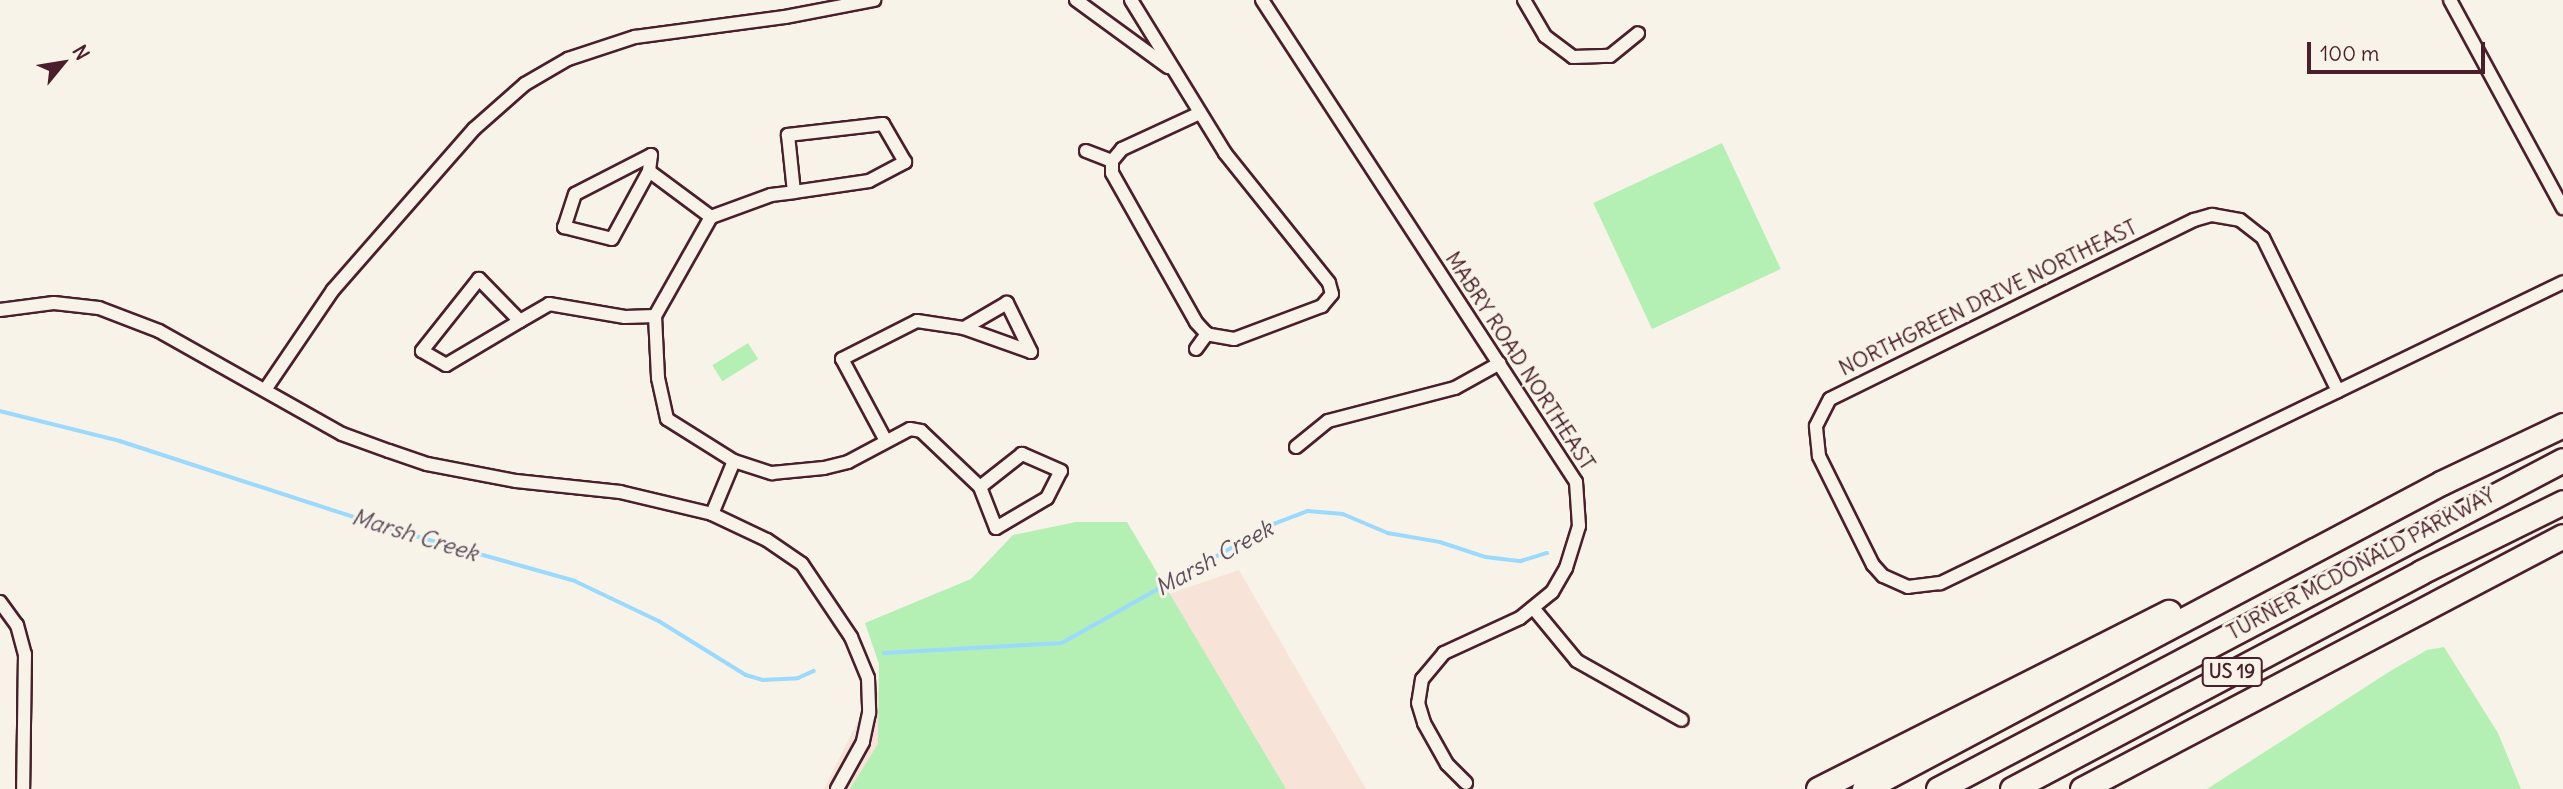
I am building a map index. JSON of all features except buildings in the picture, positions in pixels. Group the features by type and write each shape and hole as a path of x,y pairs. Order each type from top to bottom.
{"highway":[{"path":"1864,789 2332,541 2563,425"},
{"name":"TURNER MCDONALD PARKWAY","path":"1938,789 2563,460"},
{"name":"TURNER MCDONALD PARKWAY","path":"2012,789 2421,572 2563,502"},
{"path":"2082,789 2300,672 2563,537"},
{"path":"1818,789 2076,657 2332,541"},
{"path":"2116,789 2276,694 2300,672"}],"street":[{"path":"1076,0 1168,67"},
{"path":"1131,0 1168,67 1200,113 1256,198 1329,283 1332,294 1322,306 1234,339 1207,334 1112,173 1112,160 1122,149 1200,113"},
{"name":"MABRY ROAD NORTHEAST","path":"1262,0 1570,468 1580,497 1579,526 1566,568 1552,592 1534,609 1444,653 1422,679 1418,703 1424,723 1447,764 1466,783"},
{"path":"1524,0 1545,36 1573,57 1610,56 1638,33"},
{"path":"2450,0 2563,208"},
{"path":"265,390 333,290 474,129 525,84 568,59 635,37 869,1"},
{"path":"794,192 788,135 883,124 905,162 869,181 794,192 771,195 711,217 655,316 658,378 667,419 734,461 772,473 824,468 848,462 910,429 921,431 980,487 996,528 1047,498 1060,471 1022,454 980,487"},
{"path":"1086,151 1112,160"},
{"path":"651,155 649,171 612,240 564,227 575,194 651,155"},
{"path":"649,171 711,217"},
{"name":"NORTHGREEN DRIVE NORTHEAST","path":"2338,391 2263,238 2240,220 2212,215 2194,220 1842,390 1821,412 1815,441 1873,565 1895,583 1922,588 2338,391 2563,282"},
{"path":"520,321 479,279 422,351 446,365 549,304 625,317 655,316"},
{"path":"0,310 54,303 99,309 159,331 342,434 426,464 516,481 620,492 712,514 767,540 802,564 851,637 868,678 869,713 863,742 837,789"},
{"path":"886,441 842,359 917,321 964,328 1031,352 1007,303 964,328"},
{"path":"1196,349 1207,334"},
{"path":"1296,447 1328,421 1455,388 1500,363"},
{"path":"712,514 734,461"},
{"path":"0,602 23,640 23,789"},
{"path":"1534,609 1577,661 1682,720"}],"shaded area":[{"path":"1239,570 1366,789 824,789 871,695"}],"green space":[{"path":"1722,143 1781,269 1652,329 1593,203"},
{"path":"748,343 758,359 722,381 712,365"},
{"path":"1076,522 1127,522 1286,789 850,789 878,744 879,664 865,623 971,579 1013,535"},
{"path":"2444,647 2498,733 2521,789 2207,789 2392,670 2427,650"}],"waterway":[{"name":"Marsh Creek","path":"0,411 120,441 394,530 575,581 659,621 746,675 763,680 798,678 814,671"},
{"name":"Marsh Creek","path":"884,653 1062,643 1274,524 1308,511 1343,514 1388,533 1440,542 1486,557 1521,561 1547,553"}]}
